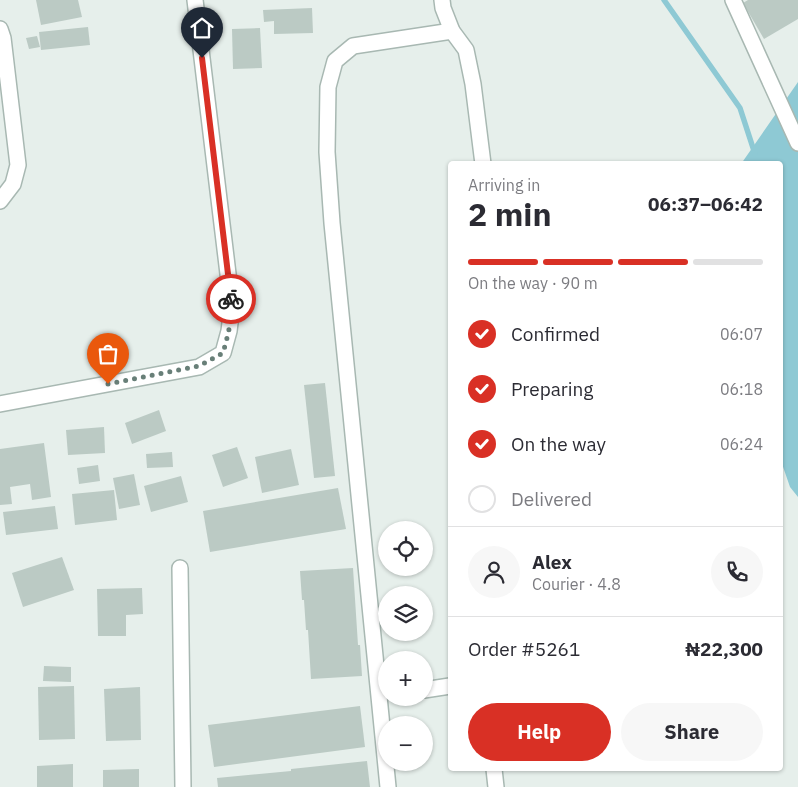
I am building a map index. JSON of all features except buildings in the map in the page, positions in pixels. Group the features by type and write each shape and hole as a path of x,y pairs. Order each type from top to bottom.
{"street":[{"path":"0,404 199,366 223,353 229,331 232,307 195,0"},
{"path":"442,0 443,8 452,31 466,50 473,84 483,161"},
{"path":"733,0 798,143"},
{"path":"0,29 4,38 18,165 14,184 0,201"},
{"path":"378,651 332,223 327,152 328,87 334,61 353,46 452,31"},
{"path":"180,568 183,787"},
{"path":"433,689 448,686"},
{"path":"384,706 388,787"},
{"path":"494,771 496,787"}],"water":[{"path":"798,82 798,497 790,487 783,467 783,161 743,161"}],"waterway":[{"path":"664,0 740,108 755,154"}],"way so far":[{"path":"108,384 199,366 223,353 229,331 231,299"}],"route":[{"path":"202,58 231,299"}]}
